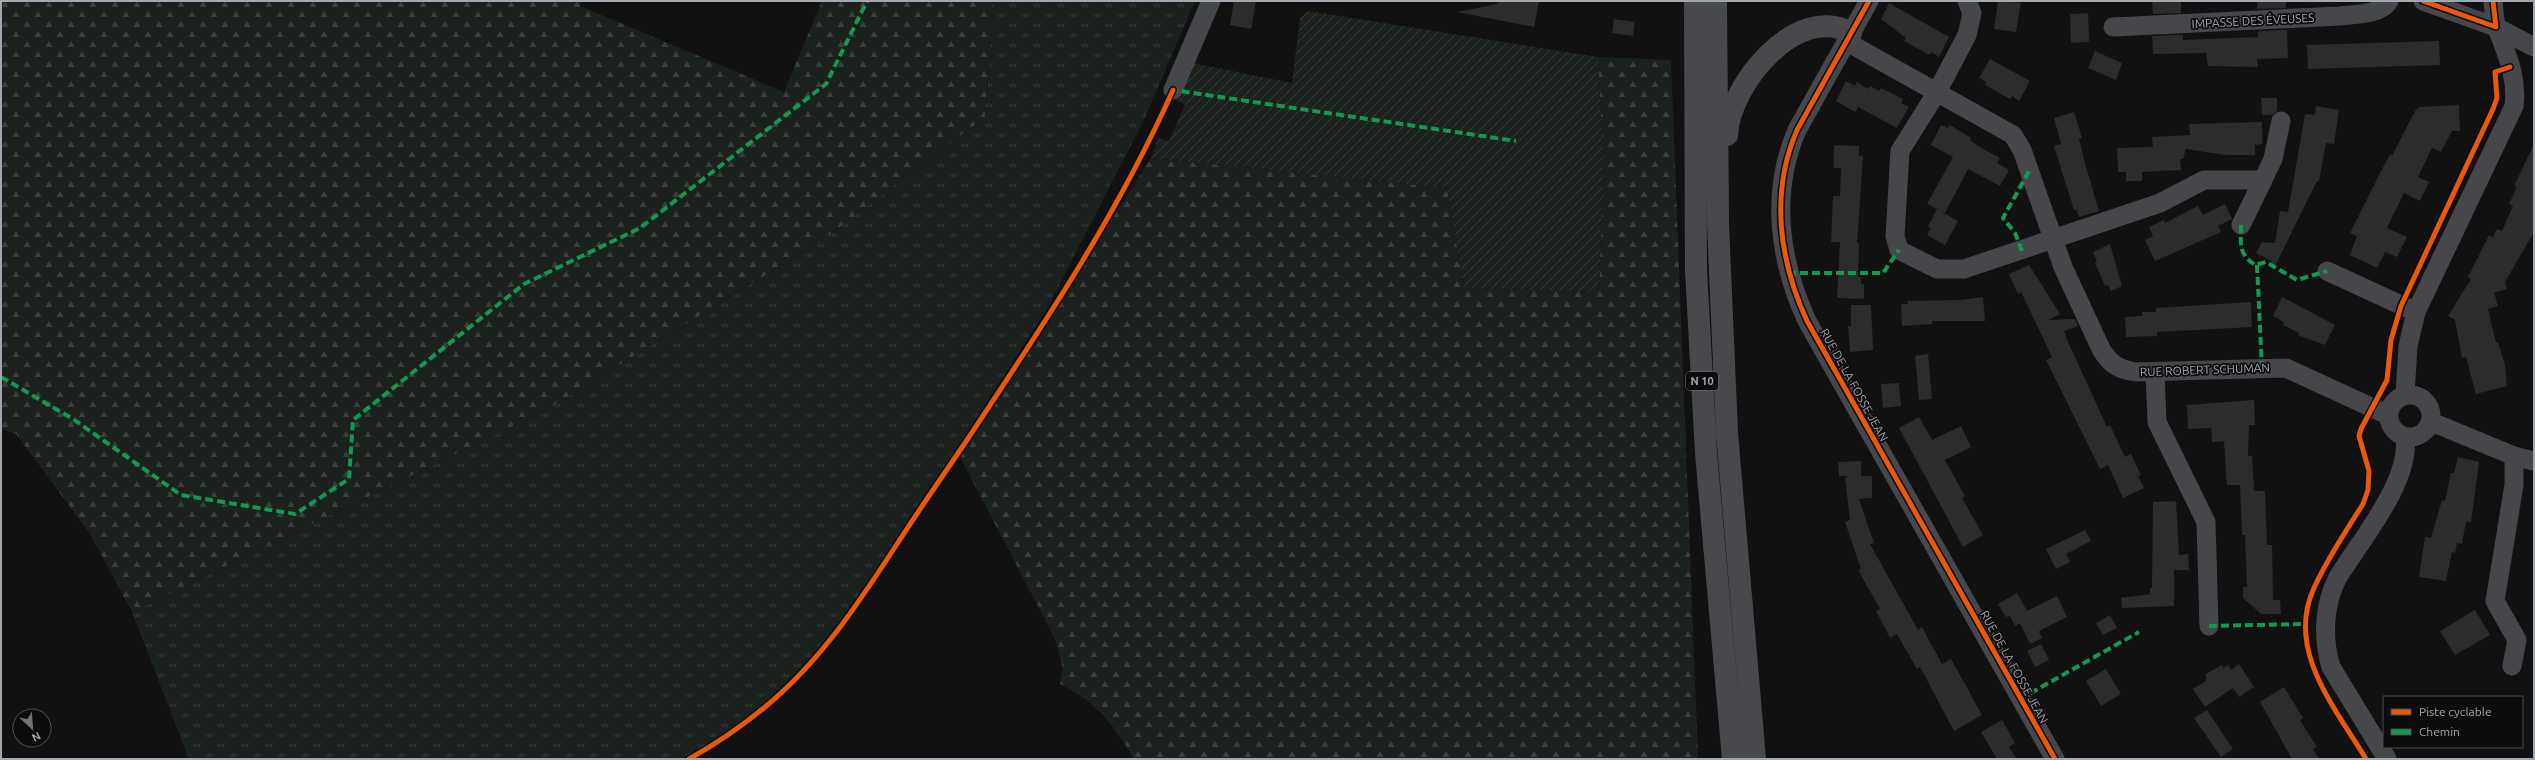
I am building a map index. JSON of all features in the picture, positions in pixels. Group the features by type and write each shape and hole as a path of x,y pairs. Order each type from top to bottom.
{"main road":[{"name":"N 10","path":"1695,1 1698,308 1706,454 1733,759"},
{"name":"N 10","path":"1716,1 1719,248 1727,433 1755,759"},
{"path":"1719,248 1725,226 1727,130 1731,109 1738,94 1770,53 1806,30 1827,26 1843,28 1849,37"}],"street":[{"path":"1173,90 1211,1"},
{"name":"RUE DE LA FOSSE JEAN","path":"1869,1 1788,151 1784,170 1779,216 1789,278 1807,321 2055,759"},
{"path":"1967,1 1972,13 1967,34 1937,92 1900,151 1895,236 1899,250 1937,269 1964,269 2053,241 2160,203 2204,180 2263,180"},
{"name":"IMPASSE DES ÉVEUSES","path":"2113,27 2340,16 2376,11 2385,7 2390,1"},
{"path":"2423,1 2496,27 2534,47"},
{"path":"2405,395 2408,346 2416,312 2514,106 2515,84 2507,49 2496,27 2493,1"},
{"name":"RUE ROBERT SCHUMAN","path":"1849,37 1937,92 2006,130 2017,141 2063,267 2108,361 2125,370 2156,372 2286,368 2388,415"},
{"path":"2241,225 2273,159 2281,121"},
{"path":"2327,271 2416,312"},
{"path":"2156,372 2157,422 2206,522 2209,626"},
{"path":"2405,395 2418,396 2428,404 2431,410 2430,424 2427,429 2417,436 2405,437 2393,429 2388,415 2394,402 2405,395"},
{"path":"2430,424 2439,425 2514,456 2534,461"},
{"path":"2387,759 2331,667 2327,655 2326,611 2330,592 2338,577 2398,481 2406,448 2405,437"},
{"path":"2512,666 2517,640 2495,601 2514,485 2514,456"}],"green space":[{"path":"1,1 582,1 580,6 784,92 822,1 994,1 985,117 821,241 544,411 132,612 90,534 16,434 1,429"},
{"path":"994,1 1195,1 1145,118 1047,309 871,582 821,648 778,694 763,707 733,728 681,759 189,759 132,612 544,411 821,241 985,117"},
{"path":"1308,11 1598,57 1603,159 1599,292 1464,288 1447,188 1151,158 1158,138 1169,141 1185,104 1175,100 1188,62 1292,83 1300,18"},
{"path":"1598,57 1671,60 1698,759 1134,759 1112,725 1084,699 1060,684 1063,669 1056,641 960,457 1151,158 1447,188 1464,288 1599,292 1603,159"}],"building":[{"path":"1234,1 1256,1 1251,29 1230,25"},
{"path":"1498,1 1539,1 1534,27 1457,12 1497,4"},
{"path":"1998,1 2021,3 2016,32 1994,29"},
{"path":"2152,1 2181,1 2181,13 2153,14"},
{"path":"2257,1 2286,1 2286,8 2257,9"},
{"path":"1889,3 1949,37 1939,57 1931,52 1930,55 1904,41 1906,38 1881,19"},
{"path":"2088,13 2089,42 2071,43 2070,14"},
{"path":"1614,19 1635,22 1633,36 1612,33"},
{"path":"2287,30 2288,58 2257,59 2258,67 2208,66 2206,53 2153,54 2152,36 2183,35 2183,40 2258,37 2258,31"},
{"path":"2439,41 2440,65 2308,69 2307,45"},
{"path":"2095,51 2122,63 2116,80 2088,68"},
{"path":"1990,59 2030,81 2019,101 2012,96 2010,99 1985,85 1986,82 1979,78"},
{"path":"1846,81 1855,86 1857,82 1868,89 1870,86 1879,91 1881,88 1903,99 1901,103 1909,107 1897,128 1858,107 1855,112 1836,101"},
{"path":"2261,98 2277,98 2277,111 2272,115 2262,115"},
{"path":"2459,105 2460,131 2452,131 2441,152 2432,148 2418,177 2429,182 2420,201 2404,193 2387,228 2407,237 2397,257 2385,252 2377,268 2350,255 2357,236 2350,233 2381,171 2391,153 2392,156 2415,111 2420,107"},
{"path":"2316,106 2339,110 2334,144 2326,143 2319,181 2317,181 2274,268 2271,267 2272,261 2256,253 2262,242 2275,243 2280,211 2288,212 2305,114 2315,115"},
{"path":"2074,112 2082,138 2079,139 2086,167 2099,211 2079,217 2076,209 2074,210 2054,146 2061,144 2054,118"},
{"path":"2262,122 2262,144 2255,145 2255,155 2225,155 2186,149 2183,159 2180,159 2181,170 2142,172 2142,181 2126,181 2126,172 2118,172 2117,148 2153,147 2152,137 2190,135 2189,124"},
{"path":"1941,125 1948,128 1950,125 1971,138 1970,140 1976,145 2000,158 1997,163 2009,170 2000,186 1968,169 1945,213 1927,204 1953,157 1931,145"},
{"path":"2534,144 2534,232 2505,282 2507,289 2494,293 2498,306 2488,309 2496,343 2498,342 2505,365 2507,386 2476,394 2466,357 2462,358 2455,320 2448,316 2471,279 2468,277 2489,235 2493,237 2497,229 2502,231 2513,206 2509,204 2517,187 2514,186"},
{"path":"1834,145 1859,146 1859,156 1863,156 1857,243 1859,243 1858,277 1861,277 1861,284 1864,284 1864,299 1837,298 1840,242 1831,242 1833,196 1840,196 1841,168 1834,168"},
{"path":"2225,204 2232,219 2218,226 2221,232 2155,261 2145,240 2153,236 2149,227 2164,220 2165,223 2198,206 2203,215"},
{"path":"1937,209 1958,221 1945,245 1927,235 1931,228 1928,227"},
{"path":"2110,244 2122,286 2111,291 2108,285 2105,286 2095,263 2097,262 2093,252"},
{"path":"2029,265 2060,314 2048,320 2075,319 2078,326 2064,331 2068,342 2107,427 2110,425 2125,457 2131,454 2141,475 2138,476 2144,488 2123,498 2108,465 2100,469 2046,360 2052,357 2021,292 2018,294 2009,274"},
{"path":"1983,297 1985,321 1932,321 1932,324 1902,326 1901,304 1908,304 1907,301 1960,300"},
{"path":"2282,297 2335,325 2325,345 2298,335 2299,333 2283,325 2284,322 2273,316"},
{"path":"2251,302 2252,327 2157,332 2157,336 2126,337 2125,317 2142,316 2142,312 2156,312 2156,308"},
{"path":"1851,305 1871,305 1873,350 1850,352 1848,326 1851,326"},
{"path":"1928,354 1932,399 1919,400 1915,356"},
{"path":"1899,383 1901,406 1883,408 1881,384"},
{"path":"2254,400 2255,425 2249,425 2248,456 2252,456 2254,491 2265,491 2267,545 2272,545 2273,600 2280,600 2281,614 2261,614 2243,598 2243,587 2247,587 2245,535 2242,535 2240,485 2227,485 2224,441 2212,442 2211,428 2188,429 2187,405"},
{"path":"1919,417 1932,440 1961,426 1971,447 1945,460 1965,496 1962,498 1983,535 1963,547 1899,428"},
{"path":"2458,457 2479,462 2471,522 2466,521 2462,544 2457,543 2455,553 2452,552 2446,581 2419,577 2425,537 2431,538 2442,500 2445,501 2451,473 2454,473"},
{"path":"1861,461 1861,476 1872,476 1872,498 1859,499 1874,543 1870,544 1918,630 1922,627 1942,664 1951,659 1982,715 1954,731 1920,667 1917,669 1897,634 1890,638 1876,611 1880,609 1858,570 1861,569 1845,522 1850,520 1845,479 1847,476 1839,476 1838,462"},
{"path":"2176,501 2179,555 2188,554 2189,570 2174,570 2174,606 2122,608 2121,598 2150,594 2150,588 2152,588 2153,502"},
{"path":"2085,530 2091,541 2066,554 2070,562 2056,569 2046,549"},
{"path":"2017,593 2027,611 2057,596 2067,617 2039,631 2042,638 2030,644 2020,623 2015,626 2010,616 2006,617 1998,604"},
{"path":"2475,610 2490,635 2455,655 2440,631"},
{"path":"2110,615 2117,628 2103,635 2096,623"},
{"path":"2041,644 2049,660 2035,667 2027,651"},
{"path":"2239,664 2254,687 2239,697 2233,688 2205,707 2193,689 2206,681 2206,674 2222,665 2223,668 2228,665 2231,670"},
{"path":"2106,669 2121,694 2101,706 2086,681"},
{"path":"2284,687 2303,718 2300,720 2317,747 2313,749 2319,759 2292,759 2260,702"},
{"path":"2207,710 2233,749 2221,757 2194,718"},
{"path":"2002,720 2015,743 2009,747 2017,759 1997,759 1981,732"}],"marked path":[{"path":"1,377 73,419 181,495 295,514 349,479 353,420 524,284 640,228 826,84 867,1"},
{"path":"1172,93 1173,90 1516,141"},
{"path":"2022,251 2015,233 2003,218 2029,171"},
{"path":"2241,225 2241,243 2243,252 2255,265 2266,262 2297,280 2327,271"},
{"path":"1788,273 1883,273 1899,250"},
{"path":"2257,265 2262,368"},
{"path":"2209,626 2306,624"},
{"path":"2020,699 2139,632"}],"cycle path":[{"path":"1869,1 1797,130 1783,178 1781,226 1784,250 1797,298 1807,321 2055,759"},
{"path":"2423,1 2496,27 2493,1"},
{"path":"2366,759 2341,720 2318,678 2310,656 2306,634 2307,611 2319,577 2363,504 2368,490 2369,471 2359,436 2361,429 2387,380 2391,340 2401,306 2493,109 2497,98 2495,72 2510,67"},
{"path":"689,759 738,728 785,689 822,650 854,608 995,398 1078,269 1128,181 1173,90"}]}
